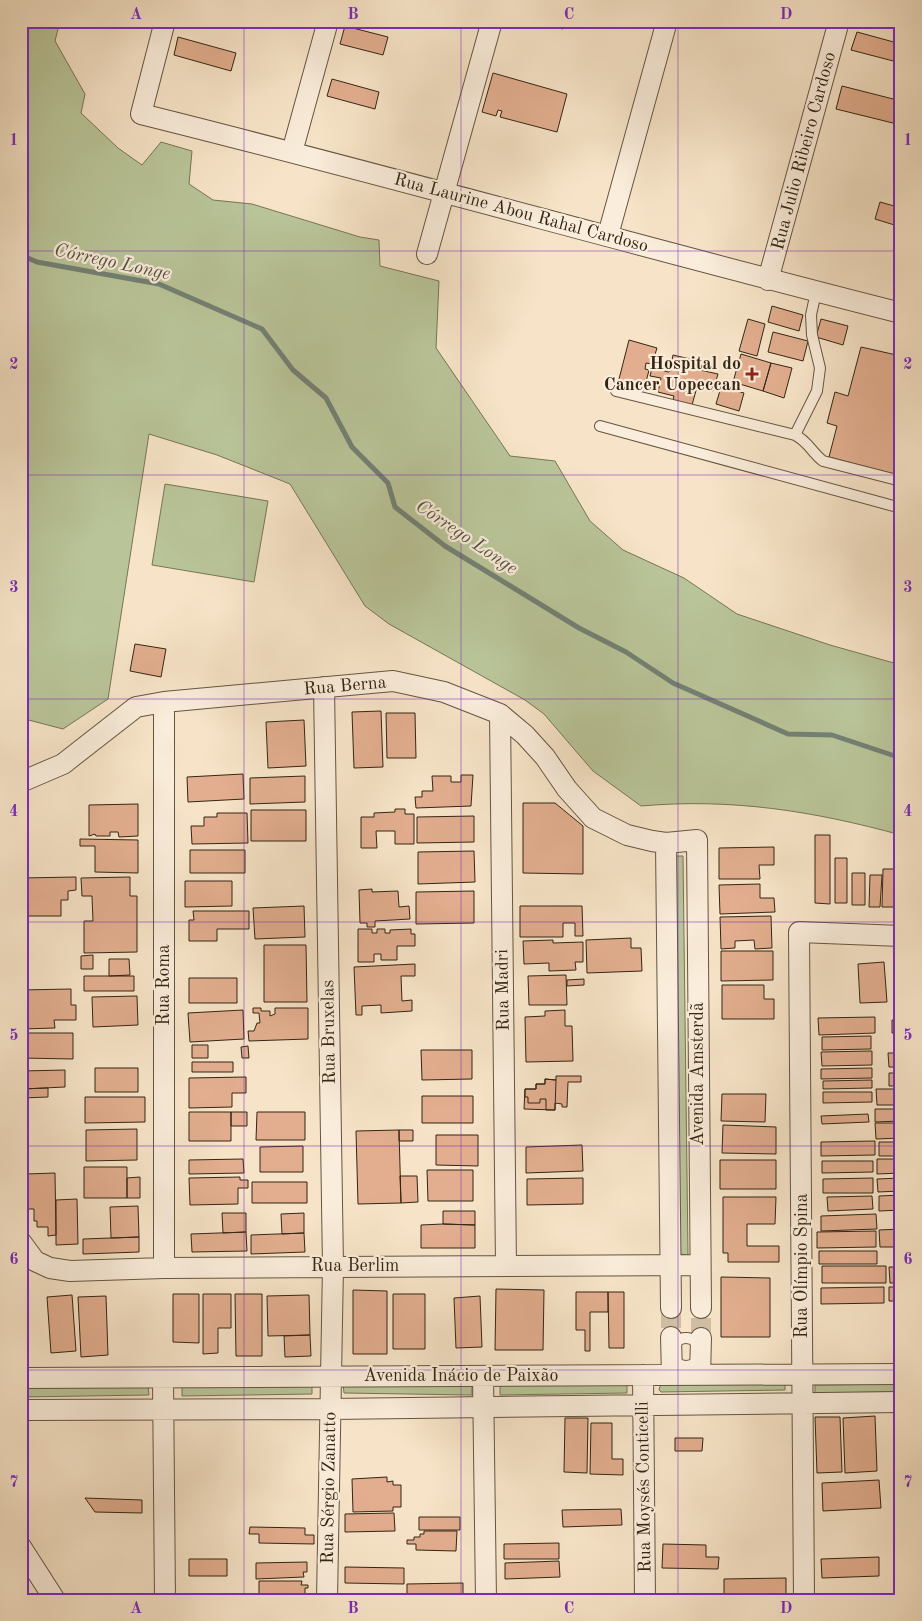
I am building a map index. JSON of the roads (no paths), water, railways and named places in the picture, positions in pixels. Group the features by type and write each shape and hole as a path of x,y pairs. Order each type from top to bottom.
{"street":[{"name":"Rua Laurine Abou Rahal Cardoso","path":"165,21 141,114 608,235 768,280 901,313"},
{"path":"292,152 328,21"},
{"path":"427,254 492,21"},
{"path":"608,235 667,21"},
{"name":"Rua Julio Ribeiro Cardoso","path":"768,280 839,21"},
{"name":"Rua Berna","path":"21,782 63,764 136,707 164,702 393,681 444,692 500,714 545,757 567,789 593,818 627,835 666,843 697,840"},
{"name":"Rua Bruxelas","path":"324,687 333,1266 332,1376"},
{"name":"Rua Roma","path":"164,702 164,1268"},
{"name":"Rua Madri","path":"500,714 506,1266"},
{"name":"Avenida Amsterdã","path":"697,840 701,1308"},
{"name":"Avenida Amsterdã","path":"666,843 670,1308"},
{"name":"Rua Olímpio Spina","path":"804,1600 800,932 901,936"},
{"name":"Rua Berlim","path":"21,1242 35,1261 50,1268 70,1271 333,1266 700,1264"},
{"path":"671,1344 672,1375"},
{"path":"700,1345 700,1375"},
{"name":"Avenida Inácio de Paixão","path":"21,1378 901,1374"},
{"name":"Rua Moysés Conticelli","path":"643,1375 645,1600"},
{"name":"Rua Sérgio Zanatto","path":"327,1600 332,1376"},
{"path":"483,1376 486,1600"},
{"path":"163,1378 165,1600"},
{"name":"Avenida Inácio de Paixão","path":"21,1410 330,1409 901,1402"},
{"path":"21,1546 55,1600"}],"lane":[{"path":"795,436 809,410 818,383 820,368 812,334 810,315 816,292"},
{"path":"616,391 795,436 804,439 817,456 824,460 901,481"},
{"path":"600,426 901,508"},
{"path":"689,1338 697,1343 700,1345 697,1361 684,1366 675,1361 671,1344 689,1338"}],"waterway":[{"name":"Córrego Longe","path":"21,255 37,262 159,284 262,329 293,370 326,398 352,447 388,483 395,507 445,546 579,628 626,652 673,683 788,734 832,735 901,758"}],"tunnel":[{"path":"671,1308 671,1337"},
{"path":"701,1308 701,1338"}],"place":[{"name":"Hospital do Cancer Uopeccan","path":"752,374"}]}
